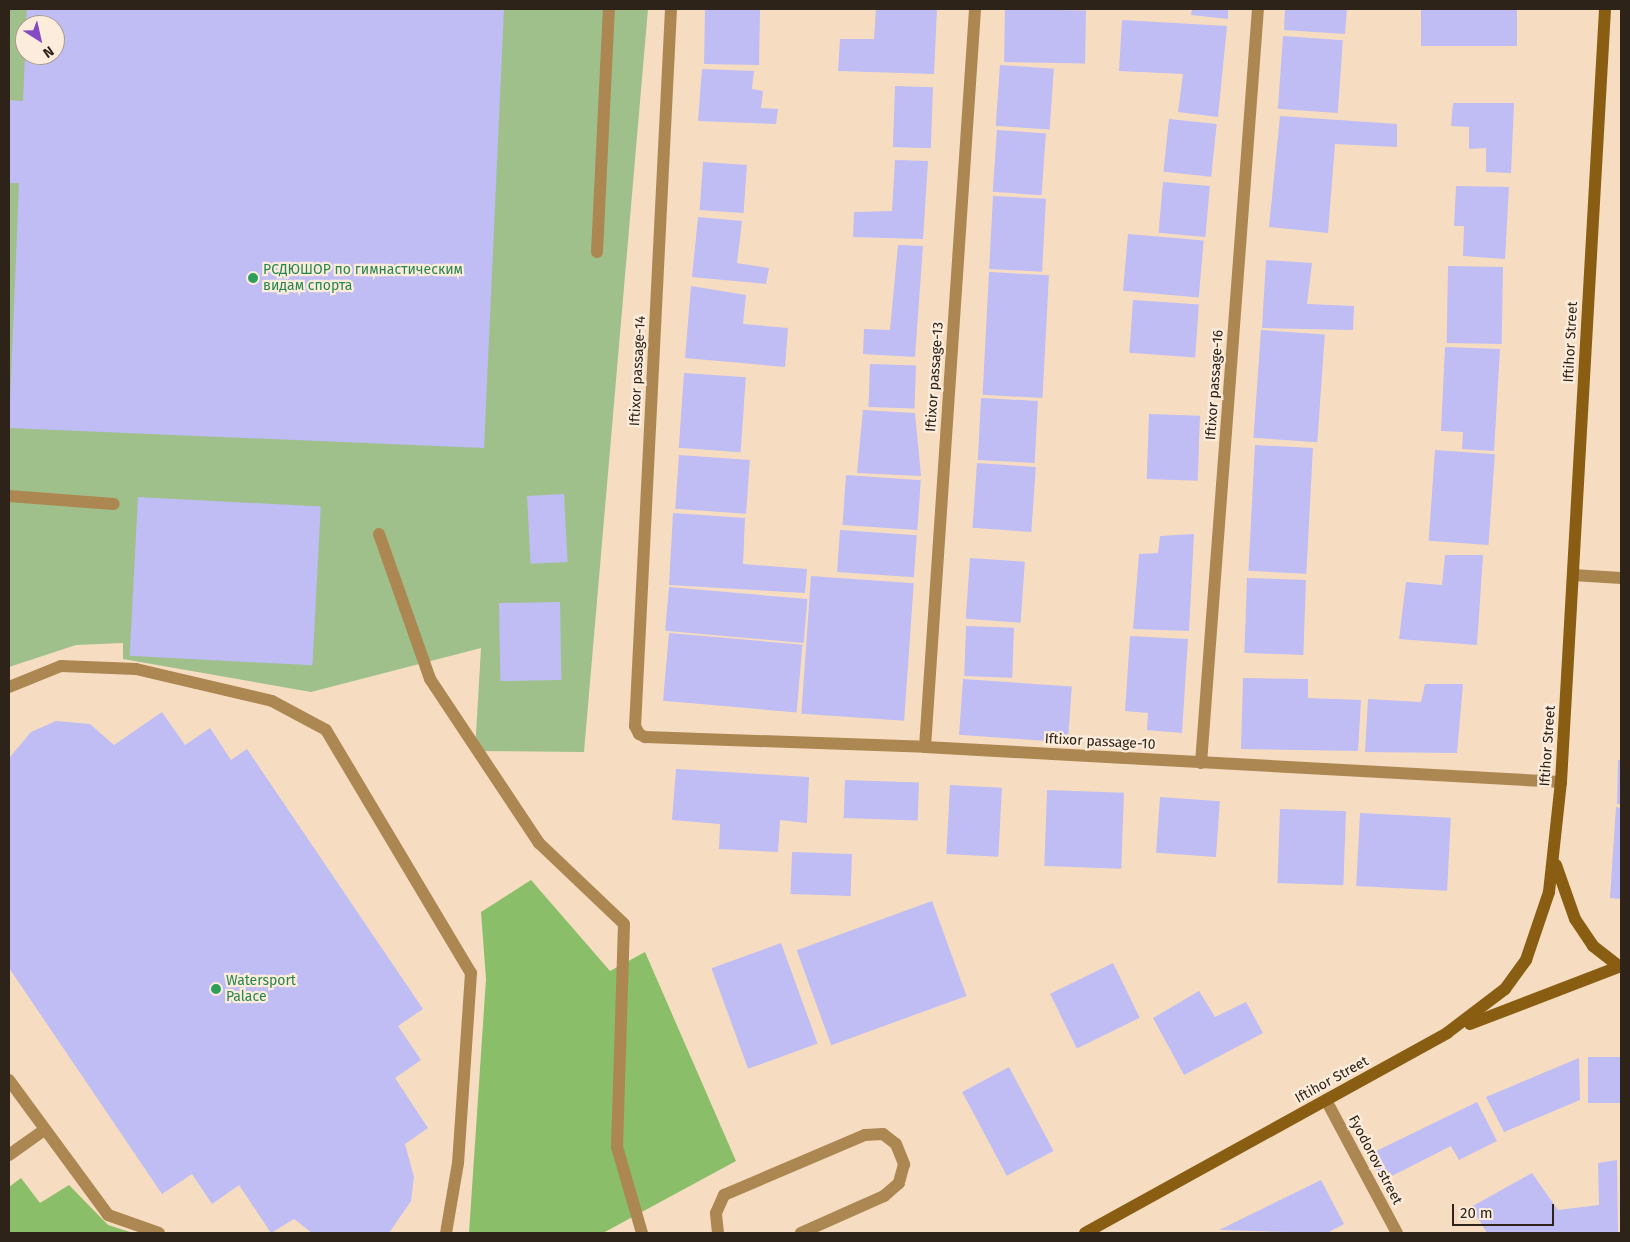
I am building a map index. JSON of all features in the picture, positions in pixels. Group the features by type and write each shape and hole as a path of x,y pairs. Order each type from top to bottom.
{"main road":[{"name":"Iftihor Street","path":"1086,1233 1447,1033 1505,989 1526,960 1541,925 1554,857 1561,782 1605,9"},
{"path":"1554,857 1575,920 1593,946 1620,966"},
{"path":"1447,1033 1620,966"}],"street":[{"path":"597,252 609,9"},
{"name":"Iftixor passage-14","path":"638,734 635,726 671,9"},
{"name":"Iftixor passage-13","path":"925,747 975,9"},
{"name":"Iftixor passage-16","path":"1201,763 1258,9"},
{"path":"9,496 114,504"},
{"path":"379,534 430,679 539,843 624,924 617,1147 642,1233"},
{"path":"1573,575 1621,578"},
{"path":"9,687 61,666 136,670 272,701 326,730 471,973 458,1163 446,1233"},
{"name":"Iftixor passage-10","path":"638,734 645,737 925,747 1561,782"},
{"path":"9,1080 108,1215 159,1233"},
{"name":"Fyodorov street","path":"1326,1100 1397,1233"},
{"path":"9,1155 44,1130"},
{"path":"718,1233 716,1213 724,1196 865,1135 882,1134 896,1144 904,1164 899,1183 884,1196 801,1233"}],"green space":[{"path":"9,9 648,9 584,752 475,751 481,648 311,692 123,659 123,643 76,645 9,667"},
{"path":"531,880 610,971 645,952 736,1161 603,1233 469,1233 486,979 481,912"},
{"path":"21,1178 40,1203 69,1185 108,1225 133,1233 9,1233 9,1187"}],"building":[{"name":"РСДЮШОР по гимнастическим видам спорта","path":"27,9 504,9 484,448 9,428 19,183 9,183 9,100 23,101 25,65 65,65 65,15 27,15"},
{"path":"705,9 760,9 759,65 704,64"},
{"path":"876,9 937,9 934,74 838,71 840,39 874,39"},
{"path":"1005,9 1086,10 1085,63 1004,62"},
{"path":"1192,9 1228,9 1228,19 1191,15"},
{"path":"1285,9 1347,9 1345,34 1284,30"},
{"path":"1421,9 1517,9 1517,46 1421,46"},
{"path":"1122,20 1227,26 1218,117 1178,112 1183,74 1119,71"},
{"path":"1283,36 1343,40 1338,113 1278,109"},
{"path":"1000,65 1054,69 1050,130 996,126"},
{"path":"702,69 754,71 752,89 763,91 761,108 778,109 776,124 698,121"},
{"path":"895,86 933,87 931,148 893,147"},
{"path":"1453,103 1514,103 1511,173 1486,172 1486,148 1469,149 1469,127 1451,126"},
{"path":"1280,116 1397,124 1397,147 1335,144 1328,233 1269,227"},
{"path":"1169,119 1217,124 1211,177 1163,172"},
{"path":"997,130 1046,133 1042,195 993,192"},
{"path":"895,160 928,161 923,239 853,237 854,212 892,211"},
{"path":"703,162 747,165 744,213 700,210"},
{"path":"1163,182 1210,186 1205,237 1159,233"},
{"path":"1456,186 1509,187 1505,259 1463,256 1464,226 1454,226"},
{"path":"993,196 1046,199 1042,272 989,269"},
{"path":"698,217 742,221 737,263 769,268 766,284 692,277"},
{"path":"1128,234 1204,241 1199,297 1123,291"},
{"path":"898,245 923,246 915,357 863,354 864,329 890,330"},
{"path":"1266,260 1312,263 1307,304 1354,306 1353,330 1262,328"},
{"path":"1448,266 1503,267 1502,344 1447,343"},
{"path":"989,272 1049,275 1042,398 983,395"},
{"path":"691,286 746,295 743,324 788,328 785,367 685,358"},
{"path":"1133,300 1199,305 1195,357 1129,353"},
{"path":"1261,330 1325,334 1317,442 1253,438"},
{"path":"1445,347 1500,349 1494,451 1462,449 1463,432 1441,431"},
{"path":"870,364 916,366 914,409 868,407"},
{"path":"684,373 746,377 741,452 679,448"},
{"path":"981,398 1038,401 1035,463 978,460"},
{"path":"863,410 915,413 921,476 857,473"},
{"path":"1149,414 1200,416 1198,481 1147,479"},
{"path":"1255,445 1313,448 1306,574 1248,571"},
{"path":"1435,450 1495,454 1489,545 1429,541"},
{"path":"679,455 750,460 746,514 675,509"},
{"path":"977,463 1036,467 1031,532 972,528"},
{"path":"846,475 921,480 917,530 843,525"},
{"path":"564,494 568,562 531,564 527,496"},
{"path":"138,497 321,507 312,665 130,656"},
{"path":"673,513 745,518 743,564 807,569 805,593 669,585"},
{"path":"840,530 917,535 914,577 837,572"},
{"path":"1194,534 1189,631 1133,629 1139,554 1158,553 1160,536"},
{"path":"1445,555 1483,555 1477,645 1399,639 1406,582 1442,585"},
{"path":"970,558 1025,562 1021,623 966,619"},
{"path":"811,576 914,583 904,721 801,714"},
{"path":"1247,578 1306,580 1303,655 1244,653"},
{"path":"669,587 807,599 804,643 665,631"},
{"path":"560,602 561,680 500,681 499,603"},
{"path":"966,626 1014,628 1012,678 964,676"},
{"path":"669,633 802,645 797,712 663,701"},
{"path":"1130,636 1188,639 1182,733 1147,730 1148,713 1125,711"},
{"path":"1243,678 1308,679 1308,698 1361,700 1358,751 1241,749"},
{"path":"963,679 1072,687 1068,742 959,735"},
{"path":"1425,684 1463,684 1457,753 1365,752 1368,699 1421,702"},
{"name":"Watersport Palace","path":"162,712 185,745 210,728 231,760 247,749 423,1009 398,1026 421,1060 395,1078 428,1128 405,1144 414,1177 411,1201 389,1233 312,1233 294,1219 271,1233 239,1185 212,1204 192,1174 162,1194 9,968 10,757 31,732 56,721 90,724 114,745"},
{"path":"1618,760 1621,760 1621,804 1617,804"},
{"path":"676,769 809,777 807,823 780,820 778,852 719,849 720,824 672,820"},
{"path":"845,780 919,783 918,821 844,818"},
{"path":"950,785 1002,788 998,857 946,854"},
{"path":"1047,790 1124,793 1121,869 1044,866"},
{"path":"1160,797 1220,801 1216,857 1156,853"},
{"path":"1616,807 1621,808 1621,899 1610,898"},
{"path":"1280,809 1346,811 1343,885 1277,883"},
{"path":"1360,813 1451,818 1447,891 1356,886"},
{"path":"792,852 852,854 850,896 791,894"},
{"path":"932,901 967,996 831,1045 797,950"},
{"path":"781,943 818,1044 748,1069 711,968"},
{"path":"1113,963 1140,1018 1077,1049 1050,994"},
{"path":"1199,991 1215,1017 1246,1002 1263,1033 1184,1075 1153,1018"},
{"path":"1588,1057 1621,1057 1621,1103 1588,1103"},
{"path":"1579,1058 1580,1100 1504,1132 1486,1097"},
{"path":"1009,1067 1054,1151 1007,1176 962,1092"},
{"path":"1477,1102 1497,1141 1459,1160 1451,1146 1382,1181 1368,1155"},
{"path":"1617,1160 1618,1233 1487,1233 1471,1207 1532,1173 1558,1210 1599,1205 1598,1163"},
{"path":"1321,1180 1344,1224 1327,1233 1219,1230"}],"place":[{"name":"РСДЮШОР по гимнастическим видам спорта","path":"253,278"},
{"name":"Watersport Palace","path":"216,989"}]}
